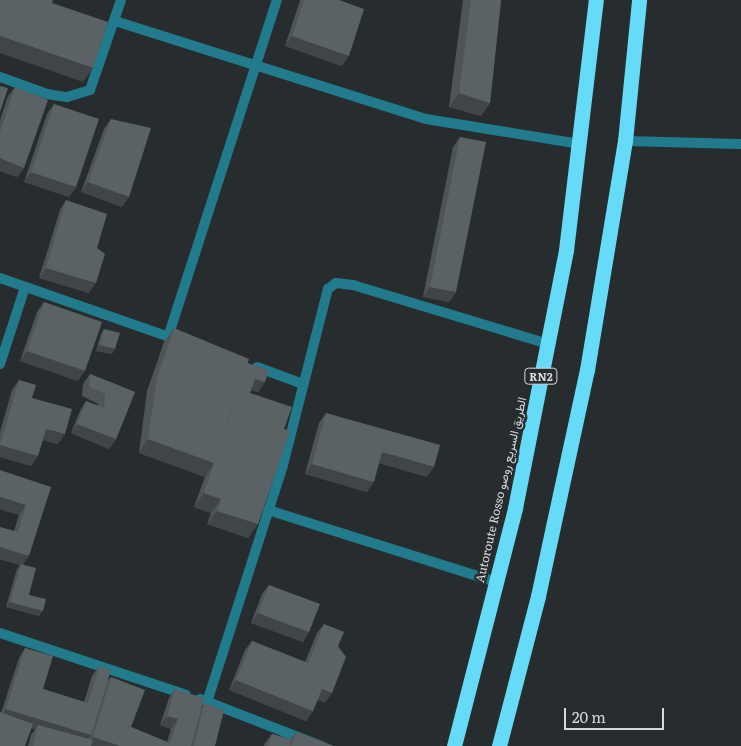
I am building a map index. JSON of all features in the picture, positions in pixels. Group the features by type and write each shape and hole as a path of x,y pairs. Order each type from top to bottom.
{"highway":[{"name":"Autoroute Rosso الطريق السريع روصو","path":"454,746 496,582 548,344 580,144 596,0"},
{"path":"498,746 567,465 625,141 639,0"}],"street":[{"path":"0,77 47,94 67,97 90,90 122,0"},
{"path":"168,337 253,65 277,0"},
{"path":"115,20 434,121 580,144"},
{"path":"625,141 741,144"},
{"path":"0,278 186,343"},
{"path":"207,702 268,510 303,384 322,302 336,283 548,344"},
{"path":"0,364 25,287"},
{"path":"249,365 303,384"},
{"path":"268,510 496,582"},
{"path":"0,633 207,702 321,746"}],"building":[{"path":"0,0 53,0 52,3 108,22 93,68 0,36"},
{"path":"304,0 339,0 364,9 349,56 292,36"},
{"path":"471,0 501,0 490,103 459,93"},
{"path":"0,86 8,88 0,112"},
{"path":"15,87 48,100 24,168 0,158 0,132"},
{"path":"54,104 99,119 76,187 31,172"},
{"path":"111,119 151,128 129,197 88,182"},
{"path":"460,137 486,142 456,292 430,287"},
{"path":"66,200 107,214 97,248 105,254 96,283 46,268"},
{"path":"44,302 102,322 85,371 27,351"},
{"path":"174,328 249,359 223,436 232,411 290,431 258,524 217,511 221,499 204,493 214,463 148,439 157,378"},
{"path":"104,329 120,333 115,349 100,345"},
{"path":"247,363 269,370 265,382 255,379 250,393 292,407 284,429 232,411 230,415"},
{"path":"90,374 135,392 116,439 77,424 86,401 104,408 105,394 89,387"},
{"path":"19,380 36,385 32,398 72,409 65,434 46,429 38,456 0,445"},
{"path":"326,413 440,445 434,467 382,452 374,482 312,464"},
{"path":"0,470 51,487 29,556 0,547 0,527 18,532 26,505 0,497"},
{"path":"21,564 36,568 29,595 46,599 43,611 10,602"},
{"path":"269,585 320,604 309,632 258,613"},
{"path":"324,624 344,632 338,646 346,657 332,693 322,689 313,711 236,680 252,641 308,663"},
{"path":"25,648 53,656 43,689 88,703 99,666 111,670 91,735 6,709"},
{"path":"111,677 145,690 131,727 170,743 178,719 167,716 175,689 204,698 191,746 121,746 93,737"},
{"path":"204,703 224,710 215,746 194,746"},
{"path":"0,712 33,724 25,746 0,746"},
{"path":"38,725 93,740 91,746 33,746"},
{"path":"296,732 334,746 291,746"},
{"path":"272,734 291,739 290,746 268,746"}]}
